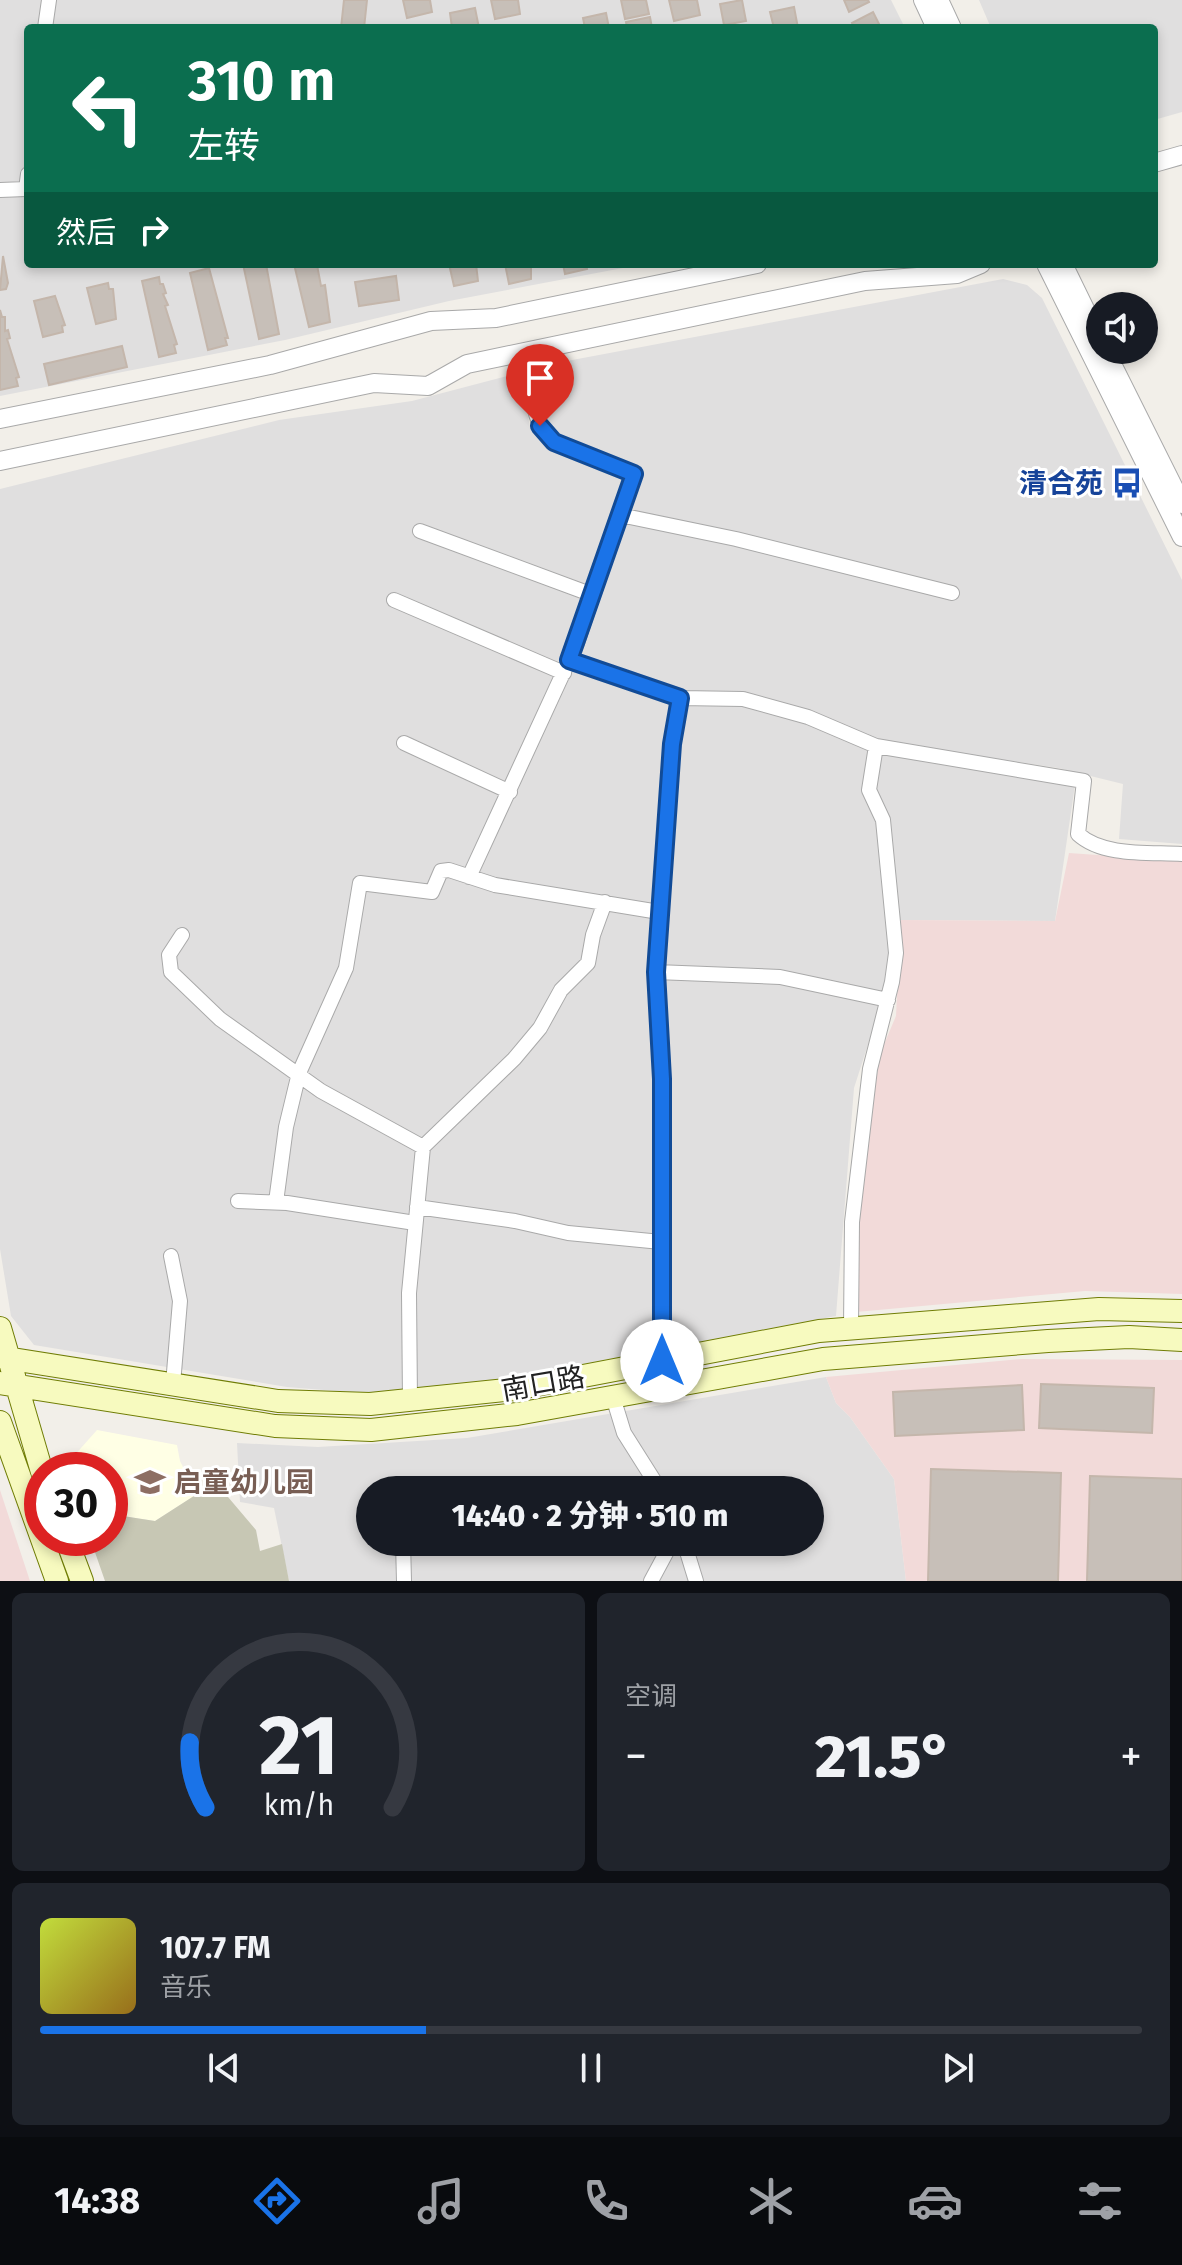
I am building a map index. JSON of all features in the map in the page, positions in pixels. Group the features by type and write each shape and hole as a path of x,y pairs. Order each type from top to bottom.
{"main road":[{"name":"南口路","path":"4,1357 307,1403 410,1401 515,1389 851,1328 1099,1309 1182,1311"},
{"path":"0,1328 7,1384 34,1452"},
{"name":"南口路","path":"7,1384 245,1422 336,1430 405,1428 478,1419 837,1358 1048,1341 1129,1337 1182,1340"},
{"path":"0,1422 57,1581"},
{"path":"73,1556 82,1581"}],"street":[{"path":"46,24 49,0"},
{"path":"923,0 934,24"},
{"path":"939,0 950,24"},
{"path":"1158,162 1182,155"},
{"path":"0,190 24,189"},
{"path":"0,419 270,365 431,321 496,318 738,268"},
{"path":"0,461 374,383 428,386 467,364 865,281 957,274 971,268"},
{"path":"1048,268 1182,537"},
{"path":"1065,268 1086,311"},
{"path":"469,877 567,666 634,474 554,442 544,433 537,419 527,352"},
{"path":"1112,364 1182,504"},
{"path":"620,515 795,553 952,593"},
{"path":"420,531 593,595"},
{"path":"394,600 567,666 680,698 743,699 777,707 863,738 876,746 1084,781 1078,834 1085,840 1100,847 1182,854"},
{"path":"662,1361 662,1079 656,972 672,744 680,698"},
{"path":"404,743 510,792"},
{"path":"851,1328 852,1222 870,1069 888,1000 896,953 883,820 869,790 876,746"},
{"path":"276,1202 286,1127 299,1073 346,968 360,883 432,892 441,871 449,870 495,885 659,912"},
{"path":"410,1401 409,1305 423,1147 514,1059 540,1028 561,990 588,963 593,935 605,902"},
{"path":"182,935 169,955 171,972 220,1019 321,1091 423,1147"},
{"path":"656,972 780,977 888,1000"},
{"path":"238,1201 515,1221 568,1233 661,1242"},
{"path":"171,1256 180,1301 173,1384"},
{"path":"613,1397 624,1433 651,1476"},
{"path":"403,1556 404,1581"},
{"path":"651,1581 664,1556"},
{"path":"688,1556 696,1581"}],"shaded area":[{"path":"0,0 891,0 903,24 24,24 24,268 623,268 449,301 285,340 0,396"},
{"path":"979,0 1182,0 1182,112 1158,119 1158,24 989,24"},
{"path":"1003,279 1027,285 1042,298 1182,580 1182,844 1119,839 1123,784 1058,768 926,748 924,762 1075,785 1055,921 890,920 891,973 854,1088 836,1316 456,1388 385,1395 287,1387 34,1345 11,1316 0,1249 0,489 279,420 412,401 519,373 530,427 548,429 535,367"},
{"path":"1069,853 1182,861 1182,1294 1085,1291 856,1312 857,1217 880,1054 896,1016 901,920 1055,921"},
{"path":"1022,1359 1182,1360 1182,1581 906,1581 894,1479 850,1417 836,1403 826,1377"},
{"path":"826,1377 836,1403 850,1417 894,1479 906,1581 289,1581 274,1508 240,1502 237,1443 318,1447 467,1438"},
{"name":"启童幼儿园","path":"97,1430 177,1445 180,1461 197,1494 155,1521 128,1517 128,1452 77,1452"},
{"path":"0,1490 30,1581 0,1581"},
{"path":"197,1494 228,1497 256,1530 260,1551 282,1544 289,1581 105,1581 96,1556 128,1556 128,1517 155,1521"}],"building":[{"path":"344,0 367,0 364,24 341,24"},
{"path":"403,0 430,0 432,12 407,18"},
{"path":"491,0 518,0 520,14 495,19"},
{"path":"621,0 646,0 649,14 625,19"},
{"path":"669,0 697,0 700,15 674,21"},
{"path":"742,0 746,21 724,24 720,4"},
{"path":"844,0 868,0 869,2 849,12"},
{"path":"794,7 797,24 773,24 770,12"},
{"path":"475,8 478,24 451,24 450,13"},
{"path":"873,12 879,24 853,24"},
{"path":"606,13 608,24 584,24 583,18"},
{"path":"650,17 651,24 626,24"},
{"path":"3,256 8,283 6,289 0,290"},
{"path":"209,268 228,338 225,338 227,345 208,350 190,273"},
{"path":"244,268 267,268 279,334 259,339"},
{"path":"295,268 318,268 321,286 325,285 330,322 309,327"},
{"path":"450,268 476,268 478,281 454,286"},
{"path":"506,268 531,268 531,279 509,284"},
{"path":"564,268 587,268 587,269 565,274"},
{"path":"396,276 399,300 359,306 355,282"},
{"path":"159,277 166,293 163,294 168,305 165,306 177,344 174,345 176,353 159,357 142,281"},
{"path":"108,283 109,289 113,289 116,319 96,324 87,288"},
{"path":"55,296 65,325 62,326 63,332 43,337 34,301"},
{"path":"0,310 2,317 5,317 5,331 8,330 10,338 7,339 19,377 16,378 18,386 0,390"},
{"path":"122,346 127,367 49,385 44,364"},
{"path":"1041,1384 1154,1388 1152,1433 1039,1428"},
{"path":"1022,1385 1024,1430 895,1436 893,1392"},
{"path":"931,1469 1061,1473 1058,1581 928,1581"},
{"path":"1090,1476 1182,1479 1182,1581 1087,1581"}],"place":[{"name":"清合苑","path":"1127,483"},
{"name":"启童幼儿园","path":"150,1482"}],"route":[{"path":"540,426 554,442 634,474 569,660 680,698 672,744 656,972 662,1079 662,1361"}]}
